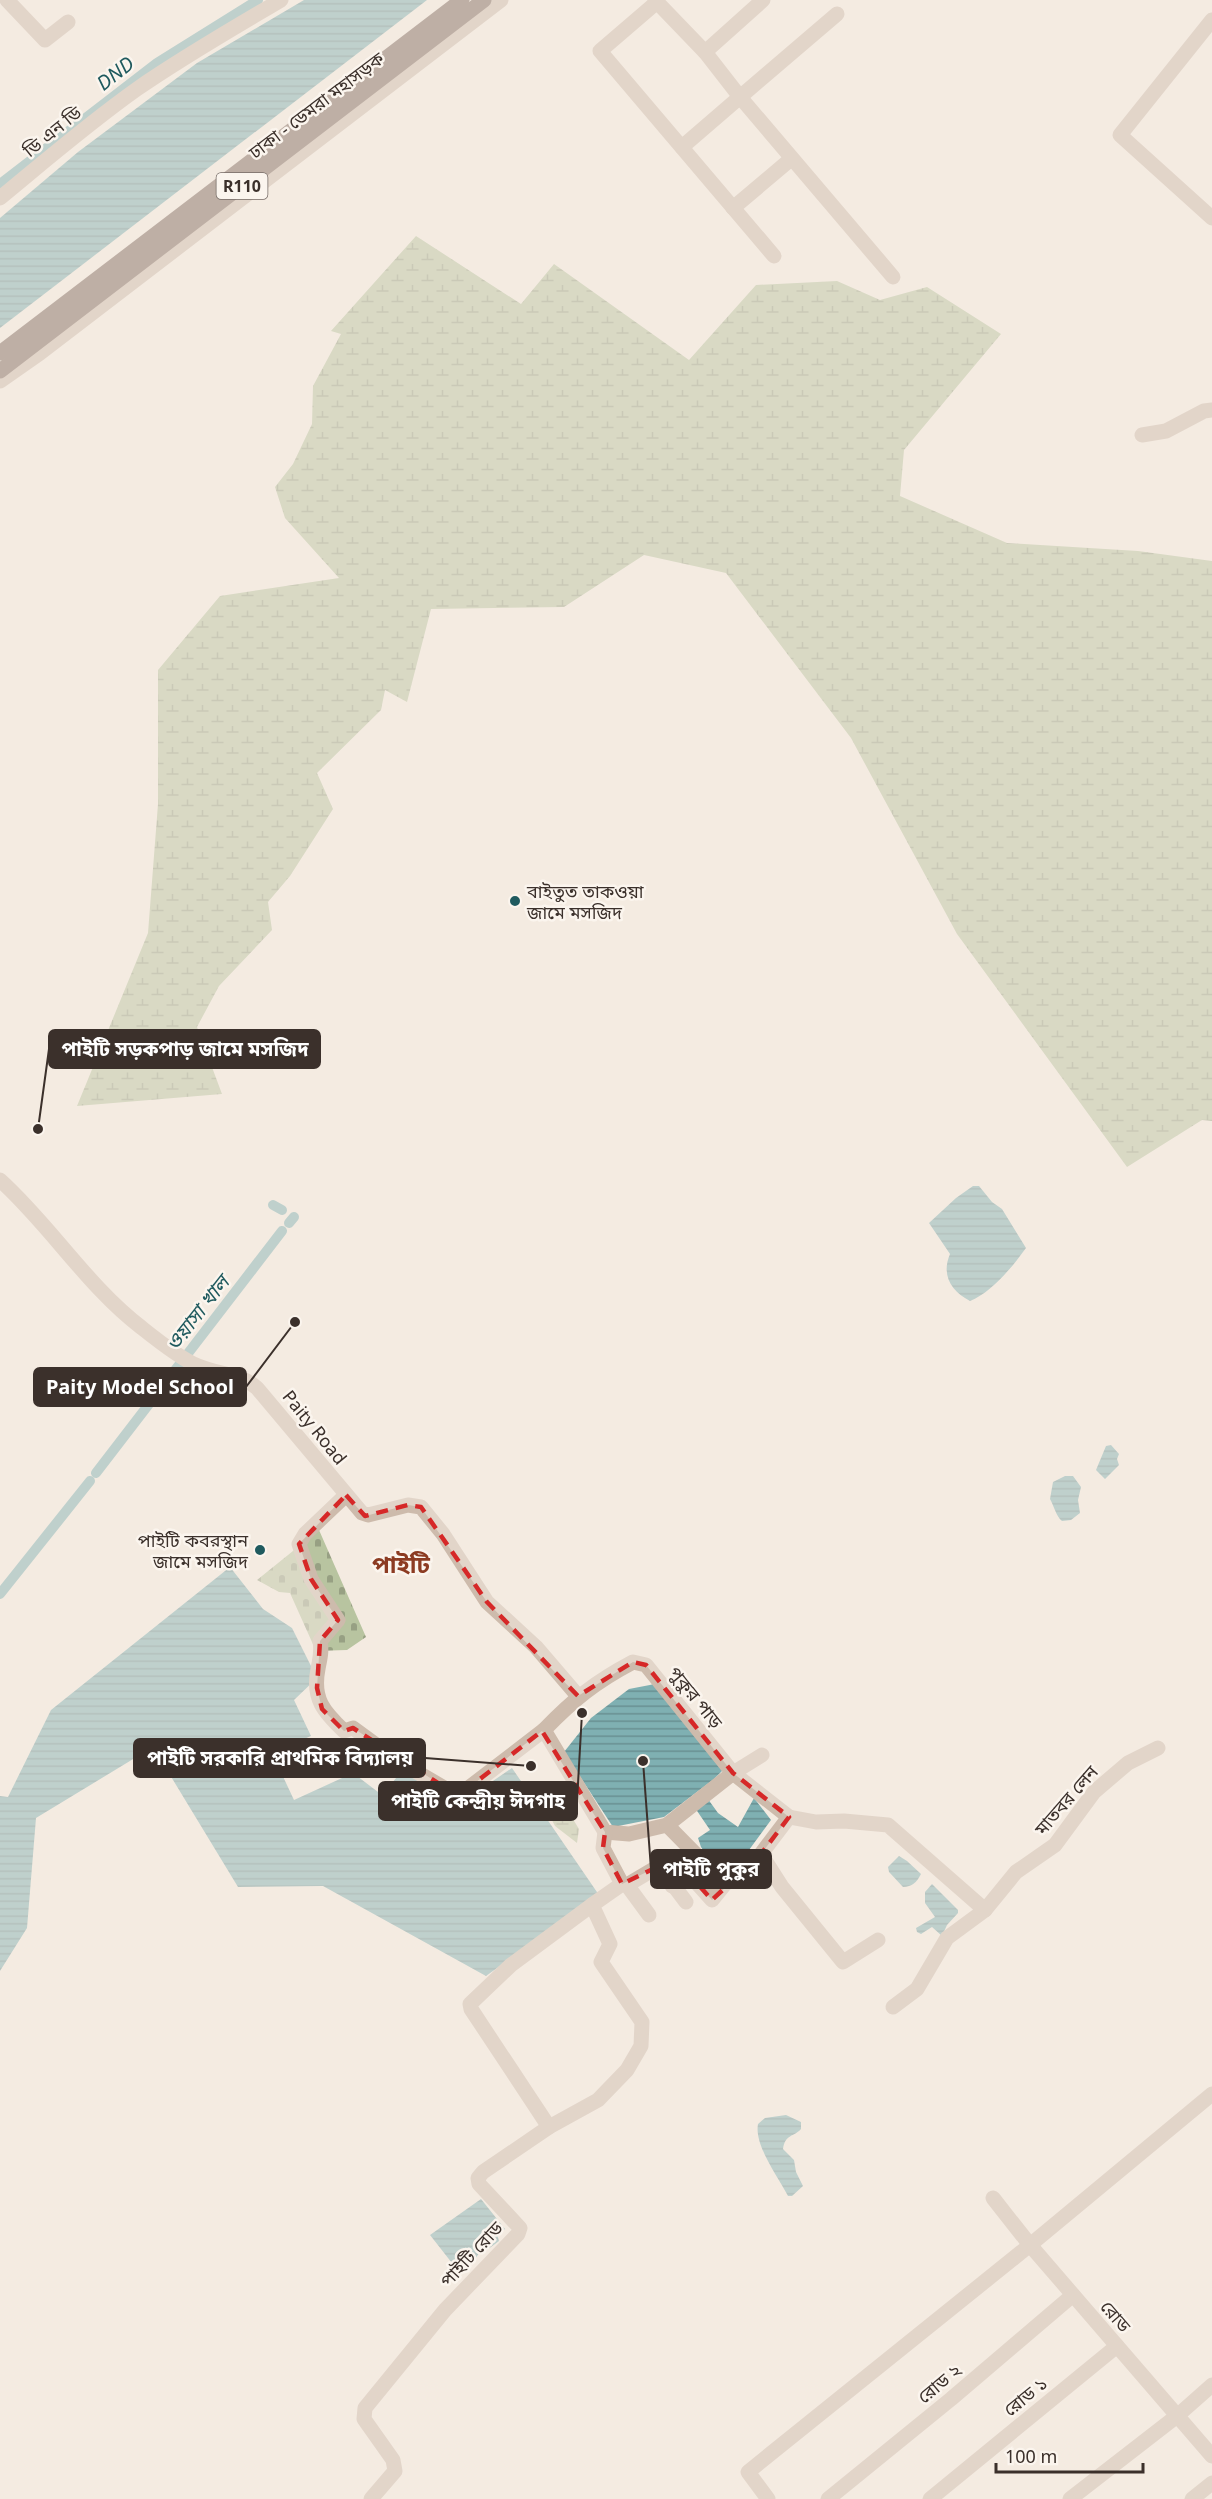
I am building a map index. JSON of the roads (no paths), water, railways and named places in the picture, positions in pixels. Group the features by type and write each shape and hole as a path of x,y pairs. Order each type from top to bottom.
{"main road":[{"name":"ঢাকা - ডেমরা মহাসড়ক","path":"0,353 461,0"},
{"name":"ঢাকা - ডেমরা মহাসড়ক","path":"0,370 481,12"}],"street":[{"path":"7,0 45,40 68,22"},
{"name":"ডি এন ডি","path":"0,198 77,134 137,89 208,43 281,0"},
{"path":"461,0 481,12"},
{"path":"471,0 481,12"},
{"path":"0,381 40,353 481,12 501,0"},
{"path":"705,52 763,0"},
{"path":"774,256 600,51 656,1 705,52 791,159 893,277"},
{"path":"682,147 837,14"},
{"path":"1212,20 1120,135 1212,218"},
{"path":"733,208 791,159"},
{"path":"1142,435 1167,431 1204,411 1212,410"},
{"name":"Paity Road","path":"0,1180 20,1198 103,1294 141,1328 197,1366 240,1377 257,1388 365,1515 408,1505 421,1507 443,1534 487,1602 536,1647 578,1696"},
{"name":"পুকুর পাড়","path":"346,1495 305,1534 298,1544 311,1579 338,1620 320,1641 322,1654 317,1671 317,1688 322,1709 344,1731 353,1728 398,1761 458,1796 544,1730 578,1696 608,1675 633,1662 646,1665 733,1773 789,1817"},
{"path":"544,1730 605,1832 603,1848 625,1885 649,1915"},
{"name":"মাতবর লেন","path":"893,2007 917,1989 947,1938 985,1910 1016,1872 1055,1845 1095,1792 1128,1762 1158,1748"},
{"path":"605,1832 629,1834 667,1825 733,1773 762,1755"},
{"path":"672,1886 687,1871 712,1899 725,1884 761,1854 789,1817 816,1822 844,1821 888,1825 985,1910"},
{"path":"667,1825 725,1884"},
{"path":"761,1854 782,1887 843,1962 878,1940"},
{"path":"592,1905 610,1944 601,1962 642,2022 641,2046 627,2070 598,2100 549,2127 544,2116 509,2070 470,2004 511,1965 592,1905 659,1866 686,1902"},
{"path":"768,2499 748,2472 1212,2094"},
{"name":"পাইটি রোড","path":"371,2499 395,2471 393,2460 364,2418 365,2408 445,2310 518,2234 520,2228 479,2184 478,2178 483,2172 549,2127"},
{"name":"রোড","path":"993,2198 1029,2245 1212,2456"},
{"name":"রোড ২","path":"828,2499 951,2399 1073,2295"},
{"name":"রোড ১","path":"930,2499 1117,2346"},
{"path":"1070,2499 1177,2416 1212,2385"},
{"path":"1192,2499 1212,2483"}],"water":[{"path":"304,0 427,0 0,328 0,218 78,152 197,63"},
{"path":"973,1186 979,1186 992,1202 1002,1209 1026,1248 994,1285 970,1301 949,1282 947,1262 950,1254 929,1223"},
{"path":"1111,1445 1119,1454 1117,1459 1119,1465 1105,1479 1096,1470 1106,1446"},
{"path":"1065,1476 1073,1476 1081,1487 1078,1500 1080,1513 1071,1520 1062,1521 1050,1499 1053,1482"},
{"path":"230,1567 263,1609 292,1628 317,1678 294,1700 311,1736 272,1753 294,1800 353,1773 382,1795 406,1766 456,1806 512,1768 599,1895 486,1976 323,1886 238,1887 153,1747 36,1818 27,1928 0,1971 0,1796 8,1797 51,1710"},
{"path":"655,1684 724,1769 664,1817 613,1827 564,1752 591,1718 629,1689"},
{"path":"705,1795 718,1813 738,1827 754,1798 771,1820 738,1865 716,1868 701,1847 698,1838 710,1830 693,1805"},
{"path":"899,1856 921,1874 912,1885 903,1887 889,1872 888,1867"},
{"path":"932,1884 958,1910 942,1936 932,1927 921,1934 916,1928 935,1917 925,1903 925,1892"},
{"path":"786,2115 801,2122 801,2129 788,2138 783,2149 794,2160 796,2172 803,2186 792,2196 788,2196 768,2161 758,2132 758,2124 765,2118"},
{"path":"481,2199 505,2229 497,2234 499,2241 487,2250 481,2250 474,2261 459,2272 430,2235"}],"waterway":[{"name":"DND","path":"0,184 157,63 258,0"},
{"path":"273,1205 282,1210"},
{"path":"289,1223 294,1217"},
{"name":"ওয়াসা খাল","path":"96,1473 282,1231"},
{"path":"0,1594 90,1481"}],"place":[{"name":"বাইতুত তাকওয়া জামে মসজিদ","path":"515,901"},
{"name":"পাইটি সড়কপাড় জামে মসজিদ","path":"38,1129"},
{"name":"Paity Model School","path":"295,1322"},
{"name":"পাইটি কবরস্থান জামে মসজিদ","path":"260,1550"},
{"name":"পাইটি কেন্দ্রীয় ঈদগাহ","path":"582,1713"},
{"name":"পাইটি পুকুর","path":"643,1761"},
{"name":"পাইটি সরকারি প্রাথমিক বিদ্যালয়","path":"531,1766"}],"district":[{"name":"পাইটি","path":"401,1563"}]}
